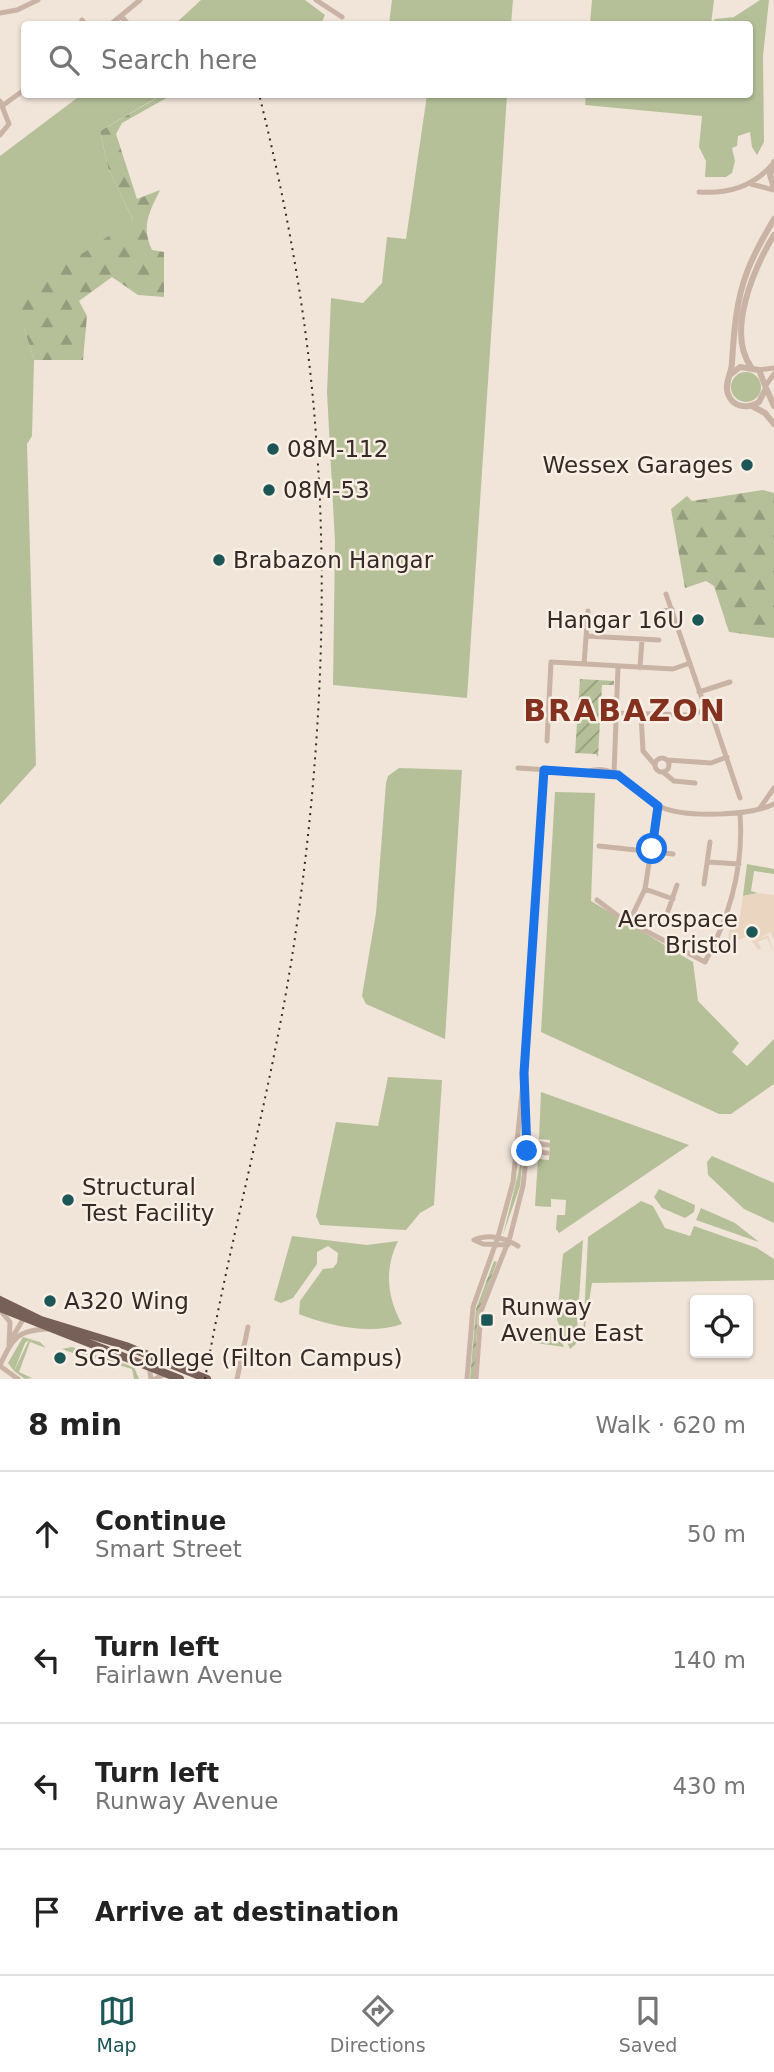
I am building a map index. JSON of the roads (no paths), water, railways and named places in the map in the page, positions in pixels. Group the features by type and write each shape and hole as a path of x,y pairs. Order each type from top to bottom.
{"main road":[{"path":"0,1300 48,1329 180,1379"},
{"path":"0,1309 134,1349 207,1379"}],"street":[{"path":"0,13 18,10 38,0"},
{"path":"115,21 140,0"},
{"path":"316,0 342,17"},
{"path":"121,16 125,21"},
{"path":"0,135 9,124 1,104 21,92"},
{"path":"751,184 773,163"},
{"path":"699,192 722,192 751,184 774,189 770,175 773,163"},
{"path":"774,219 756,250 744,282 734,326 727,388 730,398 737,404 752,406 765,413 774,424"},
{"path":"751,367 741,351 742,325 755,275 774,235"},
{"path":"730,375 740,367 759,370 774,368"},
{"path":"759,370 774,406"},
{"path":"752,406 763,397 774,374"},
{"path":"667,594 706,710"},
{"path":"660,612 672,609"},
{"path":"584,664 588,611"},
{"path":"586,636 659,640"},
{"path":"640,668 642,639"},
{"path":"547,741 551,662 673,669 690,663"},
{"path":"613,774 618,713 615,708 618,667"},
{"path":"699,692 730,682"},
{"path":"618,713 688,715 710,709 740,798"},
{"path":"641,714 643,751 674,781 695,783"},
{"path":"655,765 660,759 711,762 727,757"},
{"path":"663,772 668,768 667,760"},
{"path":"519,768 613,774 626,779 658,806 677,811 740,814 774,804"},
{"path":"467,1379 473,1307 498,1238 511,1190 524,1073 544,770"},
{"path":"758,810 774,788"},
{"path":"629,922 645,889 658,806"},
{"path":"597,900 629,922 705,962 724,925 739,864 740,814"},
{"path":"704,884 710,842"},
{"path":"599,846 652,849 673,854"},
{"path":"709,862 739,864"},
{"path":"668,911 677,885"},
{"path":"645,889 673,899"},
{"path":"476,1379 481,1311 508,1243 521,1199 528,1148 524,1073"},
{"path":"516,1149 548,1145"},
{"path":"528,1148 547,1153"},
{"path":"481,1237 498,1238 508,1243 495,1246 474,1240 481,1237"},
{"path":"0,1309 10,1322 10,1343"},
{"path":"18,1379 0,1366 25,1317"},
{"path":"237,1379 248,1327"},
{"path":"10,1343 23,1332 48,1329"},
{"path":"149,1366 153,1379 167,1373"}],"railway":[{"path":"205,1379 285,999 310,818 319,690 322,563 320,499 308,350 279,179 260,98"}],"place":[{"name":"08M-112","path":"273,449"},
{"name":"Wessex Garages","path":"747,465"},
{"name":"08M-53","path":"269,490"},
{"name":"Brabazon Hangar","path":"219,560"},
{"name":"Hangar 16U","path":"698,620"},
{"name":"Aerospace Bristol","path":"752,932"},
{"name":"Structural Test Facility","path":"68,1200"},
{"name":"A320 Wing","path":"50,1301"},
{"name":"Runway Avenue East","path":"487,1320"},
{"name":"SGS College (Filton Campus)","path":"60,1358"}],"district":[{"name":"BRABAZON","path":"625,711"}]}
